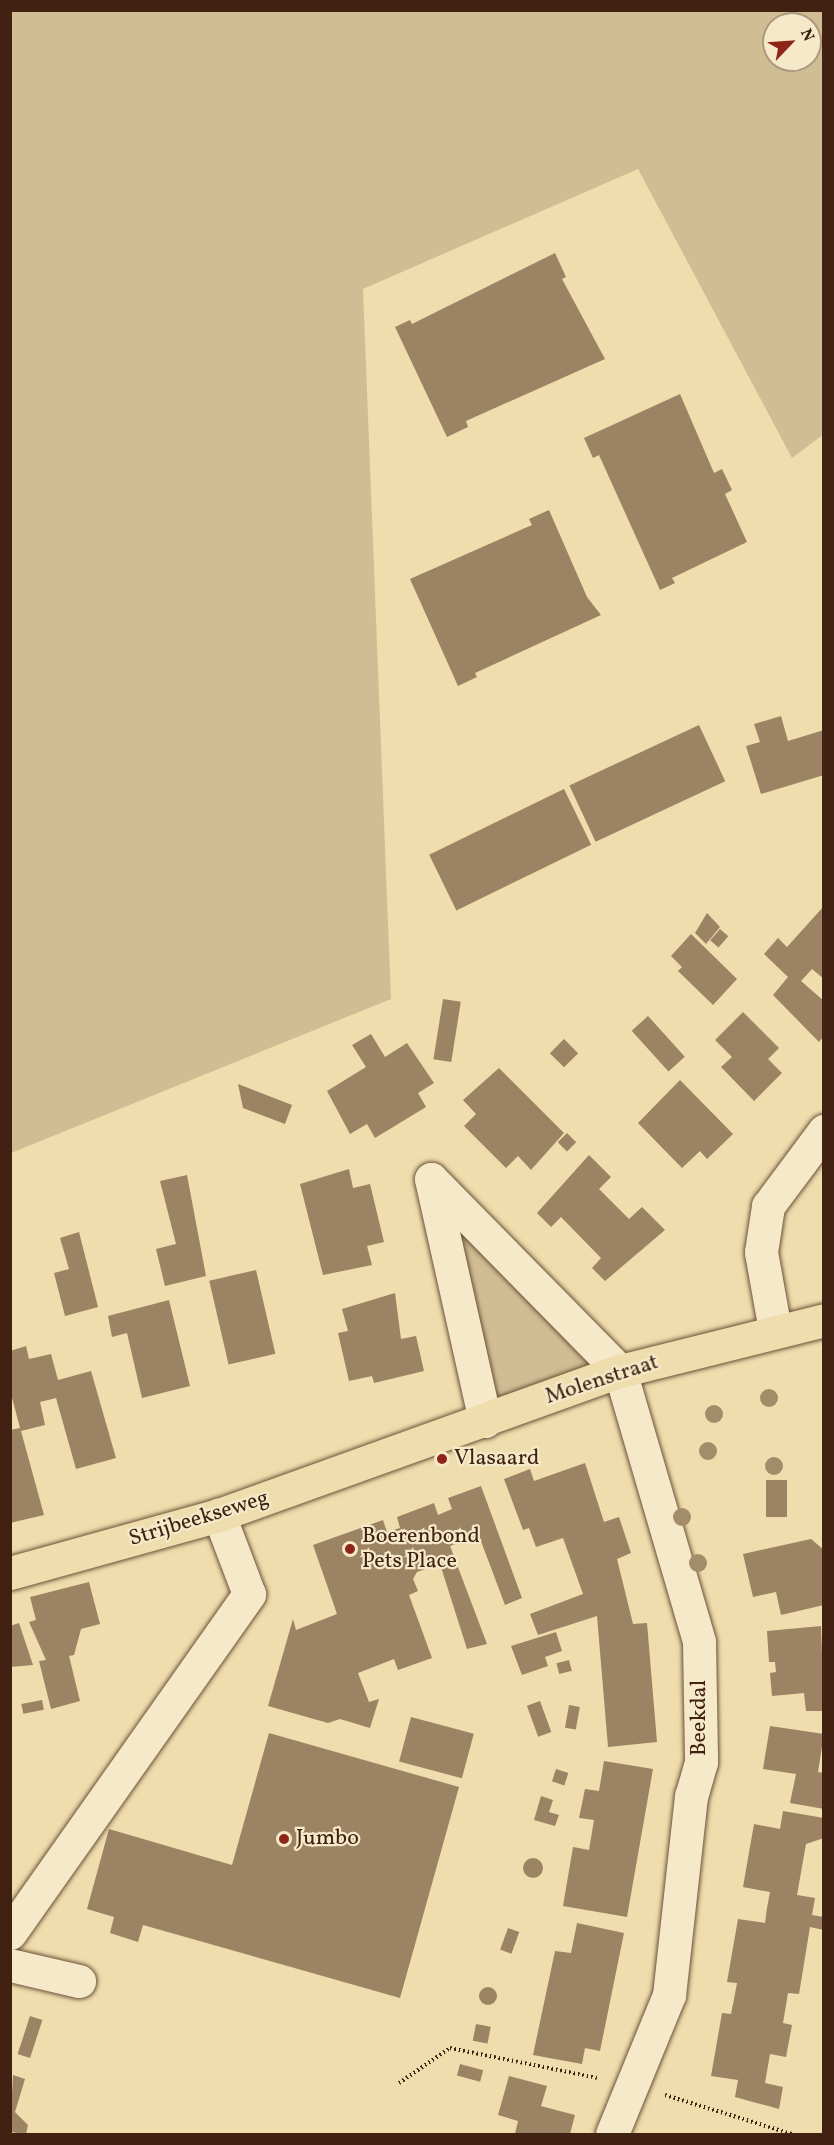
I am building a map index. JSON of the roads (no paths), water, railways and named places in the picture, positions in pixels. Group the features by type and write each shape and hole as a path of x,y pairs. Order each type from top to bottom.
{"main road":[{"name":"Molenstraat","path":"385,1458 620,1371 775,1330 824,1320"},
{"name":"Strijbeekseweg","path":"10,1573 219,1515 385,1458"}],"street":[{"path":"775,1330 761,1251 768,1206 824,1131"},
{"path":"485,1421 431,1179 620,1371"},
{"name":"Beekdal","path":"612,2134 669,1995 691,1797 702,1762 699,1642 620,1371"},
{"path":"10,1933 249,1593 219,1515"},
{"path":"10,1965 79,1981"}],"place":[{"name":"Vlasaard","path":"442,1459"},
{"name":"Boerenbond Pets Place","path":"350,1549"},
{"name":"Jumbo","path":"284,1839"}]}
